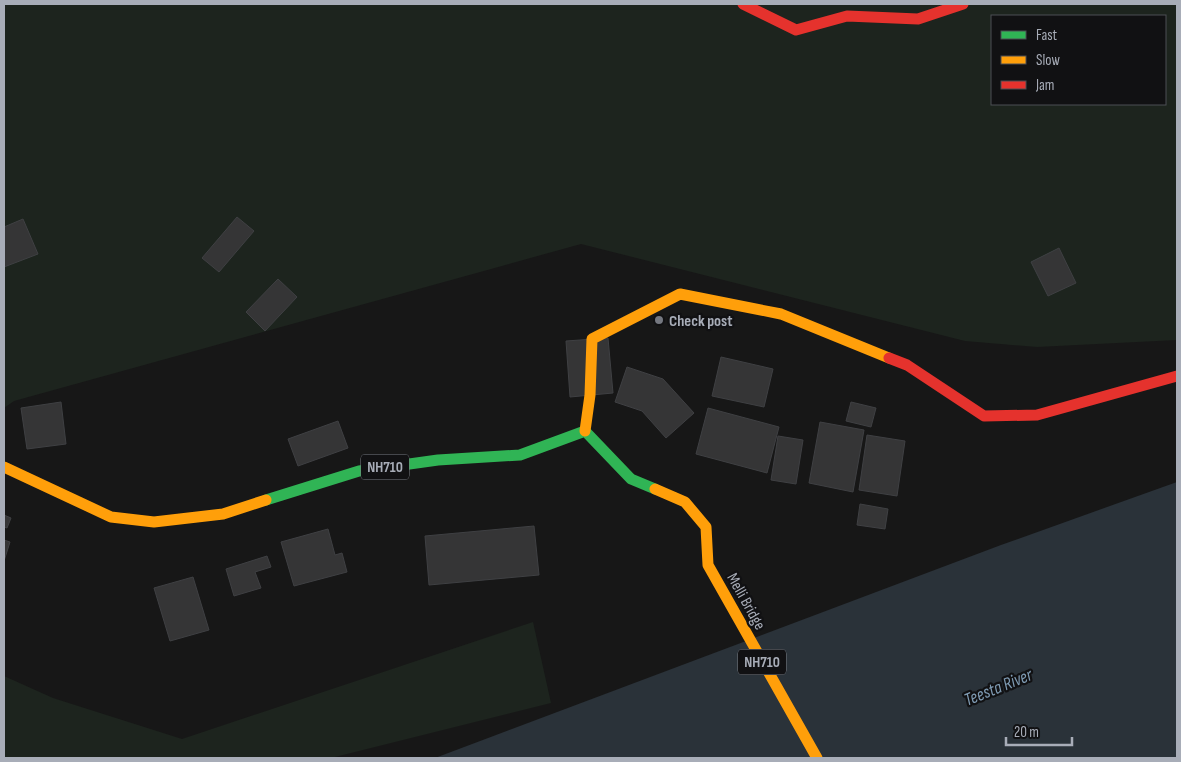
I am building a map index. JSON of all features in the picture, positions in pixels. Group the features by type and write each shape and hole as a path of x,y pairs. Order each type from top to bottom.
{"main road":[{"path":"743,4 796,30 848,16 918,19 962,4"},
{"path":"585,431 590,395 592,339 680,294 781,314 907,365 984,416 1037,415 1177,376"},
{"name":"NH710","path":"4,467 112,517 154,522 223,514 359,471 438,460 520,455 585,431"},
{"name":"Melli Bridge","path":"585,431 631,479 684,502 706,527 708,565 817,758"}],"shaded area":[{"path":"4,4 1177,4 1177,340 1037,347 965,341 581,244 14,401 4,408"},
{"path":"533,622 551,703 331,758 4,758 4,676 53,698 182,739"}],"water":[{"name":"Teesta River","path":"1177,482 1177,758 435,758 1001,545"}],"building":[{"path":"237,217 254,231 219,272 202,258"},
{"path":"23,219 38,254 4,267 4,227"},
{"path":"1059,248 1076,283 1048,296 1031,262"},
{"path":"278,279 297,297 265,331 246,312"},
{"path":"608,338 613,393 570,397 566,341"},
{"path":"721,357 773,369 764,407 712,396"},
{"path":"627,367 663,379 694,413 666,438 642,411 615,402"},
{"path":"61,402 66,444 27,449 21,408"},
{"path":"851,402 876,408 871,427 846,421"},
{"path":"708,408 779,427 767,473 696,454"},
{"path":"338,421 348,448 298,466 288,439"},
{"path":"820,422 864,430 853,492 809,483"},
{"path":"867,435 905,441 897,496 859,490"},
{"path":"778,436 803,440 796,484 771,480"},
{"path":"860,504 888,509 885,529 857,525"},
{"path":"4,515 11,518 7,528 4,527"},
{"path":"534,526 539,575 429,585 425,536"},
{"path":"328,529 335,555 342,553 347,572 294,586 281,542"},
{"path":"4,540 10,542 4,561"},
{"path":"267,556 271,567 255,572 261,588 234,596 226,569"},
{"path":"193,577 209,630 170,641 154,588"}],"traffic: fast":[{"path":"266,500 359,471 438,460 520,455 585,431 631,479 655,489"}],"traffic: slow":[{"path":"585,431 590,395 592,339 680,294 781,314 889,358"},
{"path":"4,467 111,517 154,522 223,514 266,500"},
{"path":"655,489 685,502 706,527 708,565 817,758"}],"traffic: jam":[{"path":"743,4 796,30 847,16 918,19 963,4"},
{"path":"889,358 907,365 984,416 1037,415 1177,376"}],"place":[{"name":"Check post","path":"659,320"}]}
